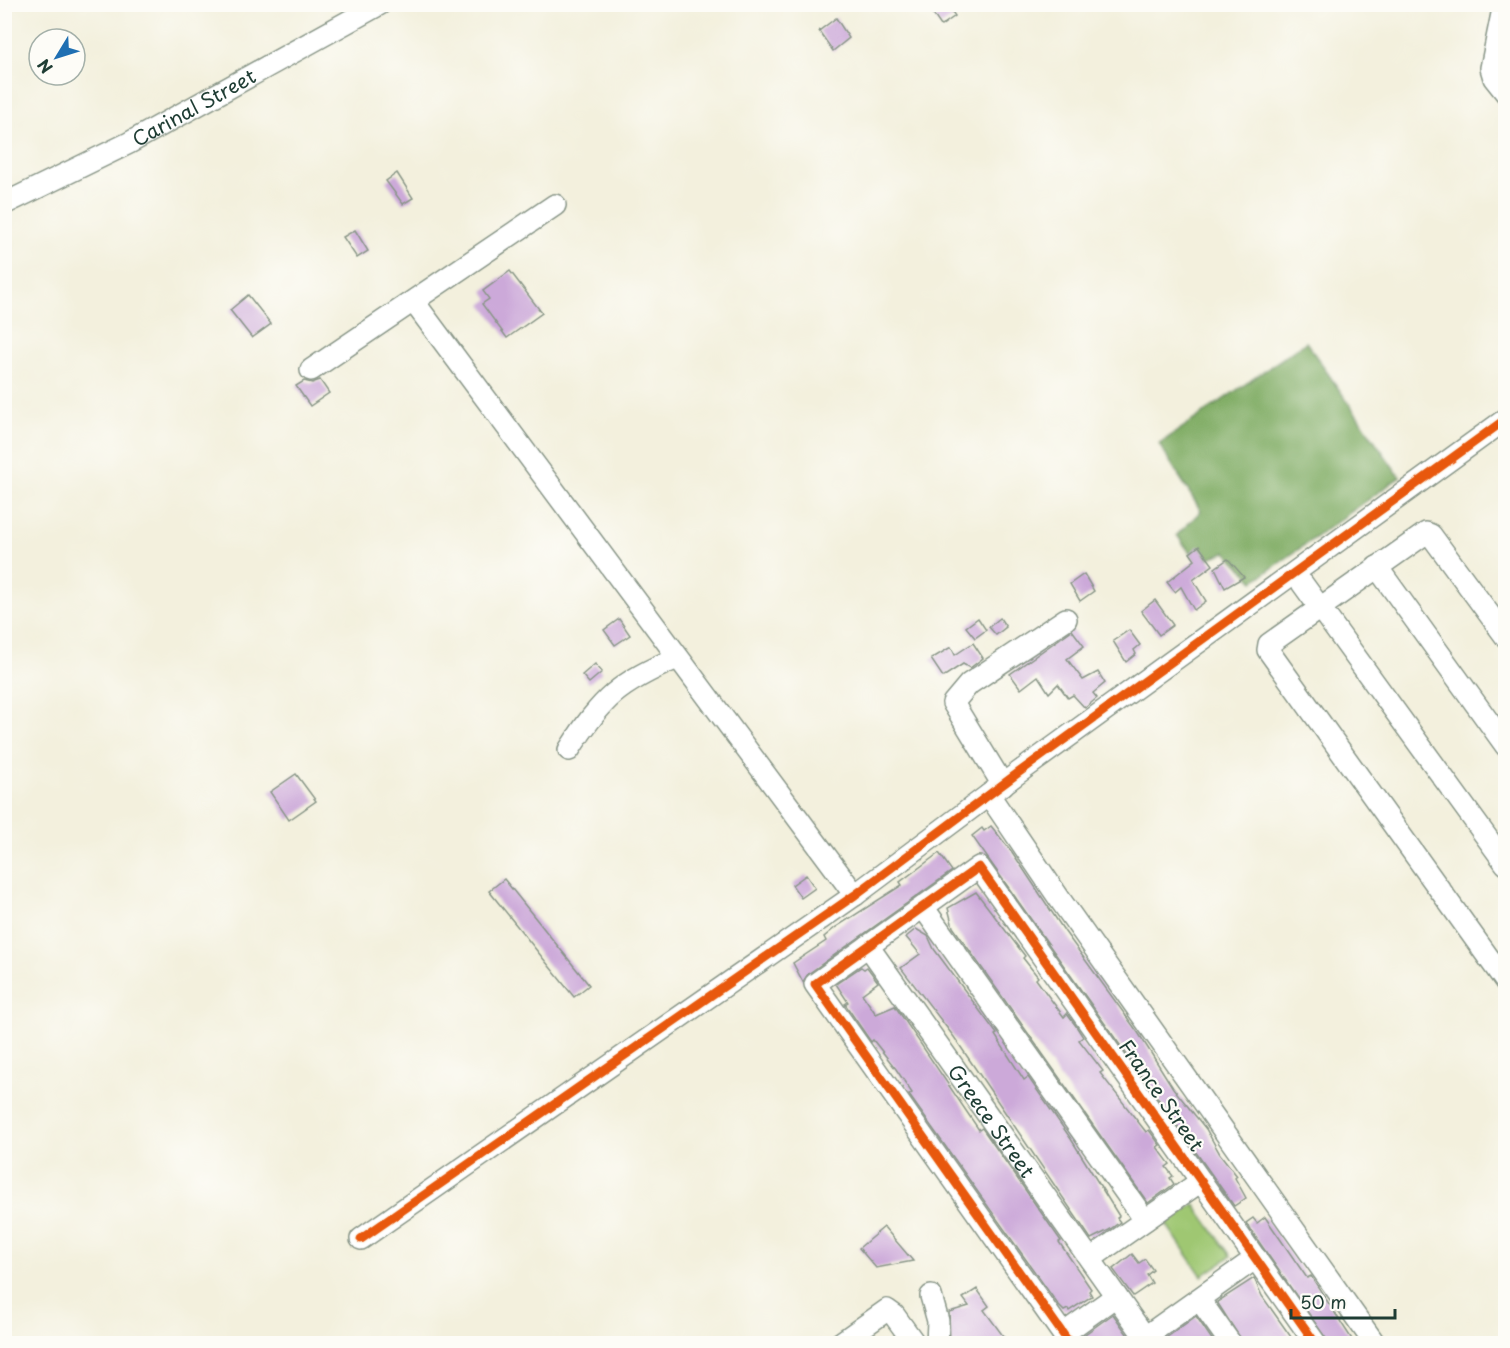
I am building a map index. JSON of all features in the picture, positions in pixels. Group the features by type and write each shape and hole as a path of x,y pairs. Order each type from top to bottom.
{"street":[{"name":"Carinal Street","path":"4,204 129,143 380,4"},
{"path":"1504,4 1491,68 1494,78 1506,93"},
{"path":"311,370 555,205"},
{"path":"414,302 855,896"},
{"path":"361,1239 855,896 996,790 1506,419"},
{"path":"1506,637 1431,535 1420,535 1269,644 1269,654 1506,982"},
{"path":"1377,567 1506,746"},
{"path":"1302,583 1506,864"},
{"path":"1066,619 969,684 953,703 996,790 1061,901 1375,1344"},
{"path":"569,750 592,715 620,686 677,658"},
{"name":"France Street","path":"923,907 979,867 1316,1344"},
{"path":"1116,1296 1066,1339 815,984 923,907 1145,1220"},
{"name":"Greece Street","path":"868,946 1148,1340"},
{"path":"1090,1259 1201,1181"},
{"path":"1148,1340 1199,1299 1256,1258"},
{"path":"932,1296 938,1321 937,1344"},
{"path":"1199,1299 1231,1344"},
{"path":"839,1344 887,1310 894,1315 915,1344"}],"green space":[{"path":"1306,342 1400,477 1254,581 1226,552 1197,562 1177,535 1201,511 1159,444"},
{"path":"1194,1204 1231,1256 1202,1276 1166,1224"}],"building":[{"path":"926,4 947,4 955,16 941,26"},
{"path":"836,18 849,38 833,51 819,31"},
{"path":"397,173 413,198 403,204 386,181"},
{"path":"355,230 368,251 357,258 343,237"},
{"path":"510,271 542,313 507,338 482,304 489,299 483,291"},
{"path":"248,295 271,324 252,338 230,310"},
{"path":"320,380 329,393 310,406 296,386 304,381 312,383"},
{"path":"1199,546 1213,565 1193,580 1206,601 1194,610 1181,587 1175,592 1167,582 1195,560 1190,553"},
{"path":"1228,559 1244,577 1225,588 1215,568"},
{"path":"1084,574 1094,591 1080,601 1070,584"},
{"path":"1155,600 1173,625 1159,635 1141,611"},
{"path":"978,618 986,630 975,638 966,627"},
{"path":"1000,618 1006,627 996,635 989,627"},
{"path":"619,619 630,635 615,645 604,630"},
{"path":"1072,630 1084,646 1067,659 1083,680 1098,672 1105,683 1093,693 1097,698 1085,708 1073,695 1068,698 1058,684 1049,693 1038,676 1021,689 1010,674"},
{"path":"1129,630 1140,645 1134,650 1136,654 1126,662 1113,641"},
{"path":"973,643 983,658 970,668 963,664 943,677 931,659 951,647 955,655"},
{"path":"595,664 602,672 589,683 582,675"},
{"path":"296,774 316,801 289,820 270,792"},
{"path":"991,826 1012,852 1065,932 1139,1034 1173,1088 1206,1129 1220,1154 1237,1176 1235,1178 1246,1198 1234,1206 972,836 982,828 984,831"},
{"path":"939,853 952,871 808,974 803,982 793,963 826,941 824,937 836,927 902,885 900,882"},
{"path":"806,875 815,888 801,898 792,885"},
{"path":"504,879 589,985 574,997 489,891"},
{"path":"976,892 1025,956 1023,958 1038,977 1036,979 1049,997 1064,1017 1067,1014 1076,1026 1083,1037 1079,1040 1103,1071 1100,1073 1146,1132 1149,1130 1160,1145 1157,1147 1170,1164 1166,1167 1173,1176 1170,1178 1174,1184 1148,1203 953,927 948,908"},
{"path":"916,929 928,936 934,949 997,1034 995,1035 1024,1080 1028,1077 1071,1139 1119,1216 1117,1218 1120,1222 1109,1230 1091,1239 954,1037 901,968 920,954 906,937"},
{"path":"861,967 864,969 867,967 878,982 862,994 876,1014 895,1006 979,1130 982,1128 1061,1241 1059,1242 1091,1289 1089,1291 1092,1296 1069,1311 1068,1309 1064,1311 1059,1306 909,1095 912,1093 896,1069 873,1040 871,1042 845,1004 848,1002 836,984"},
{"path":"1265,1217 1307,1278 1311,1276 1355,1344 1329,1343 1246,1223 1253,1218 1257,1223"},
{"path":"884,1227 913,1261 876,1268 859,1248"},
{"path":"1132,1254 1139,1263 1145,1259 1153,1270 1147,1275 1152,1283 1133,1296 1113,1269"},
{"path":"1254,1278 1262,1296 1296,1344 1244,1344 1217,1302"},
{"path":"977,1289 989,1306 984,1310 1009,1344 950,1344 949,1312 969,1306 963,1298"},
{"path":"1113,1314 1134,1344 1083,1344 1081,1337"},
{"path":"1196,1316 1215,1344 1163,1344 1162,1341"}],"cycle path":[{"path":"361,1239 855,895 1018,773 1506,419"},
{"path":"1070,1344 815,984 979,867 1316,1344"}]}
